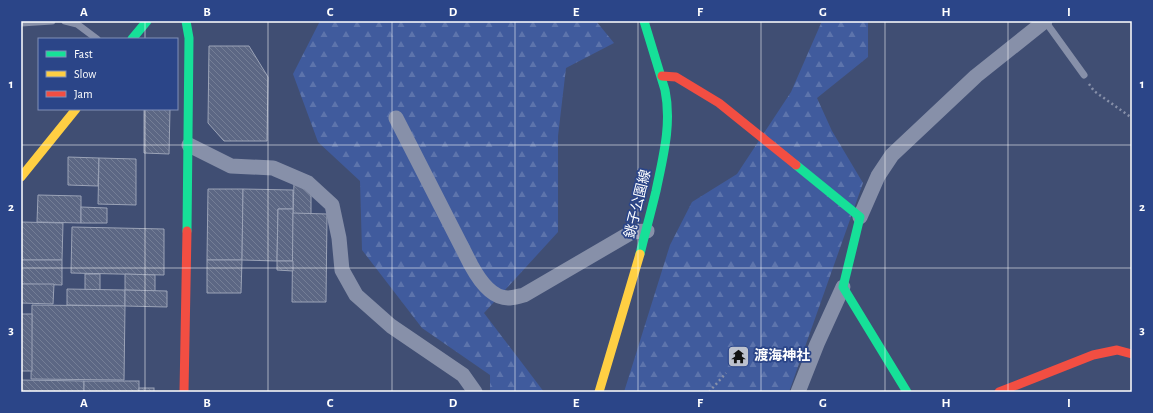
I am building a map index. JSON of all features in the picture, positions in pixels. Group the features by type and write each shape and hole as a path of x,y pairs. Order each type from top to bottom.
{"street":[{"path":"133,38 147,21"},
{"path":"184,392 189,145 189,38 186,21"},
{"name":"銚子公園線","path":"599,392 647,231 664,156 668,126 667,100 662,76 648,39 644,21"},
{"path":"798,392 817,344 844,287 860,217 878,176 892,155 976,76 1045,21"},
{"path":"662,76 676,77 719,103 860,217"},
{"path":"21,178 75,110"},
{"path":"396,118 481,282 493,292 506,298 524,295 632,232 647,231"},
{"path":"189,145 231,166 273,168 308,183 332,206 339,238 342,270 356,295 391,326 463,375 475,392"},
{"path":"844,287 907,392"},
{"path":"999,392 1093,355 1117,350 1132,354"}],"lane":[{"path":"21,23 52,21"},
{"path":"65,21 77,24 96,38"},
{"path":"1045,21 1084,75"}],"path":[{"path":"1084,75 1094,91 1132,118"},
{"path":"709,392 726,374"}],"green space":[{"path":"320,21 596,21 614,43 566,68 558,136 558,232 484,313 544,392 490,392 490,375 422,328 362,250 360,181 318,142 293,74"},
{"path":"822,21 868,21 868,57 817,98 832,131 863,183 789,392 624,392 670,245 692,202 737,174 791,92"}],"building":[{"path":"209,46 249,46 268,77 267,141 224,141 208,123"},
{"path":"144,110 170,110 169,154 144,153"},
{"path":"68,157 99,158 98,186 68,185"},
{"path":"99,158 136,159 136,205 98,204"},
{"path":"294,182 311,189 311,214 293,214"},
{"path":"208,189 243,189 242,260 207,260"},
{"path":"243,189 293,190 293,209 278,209 277,261 242,260"},
{"path":"38,195 81,196 81,223 37,222"},
{"path":"81,207 107,208 107,223 81,223"},
{"path":"278,209 293,209 293,261 277,261"},
{"path":"293,213 327,214 326,302 292,302"},
{"path":"21,222 63,223 62,260 21,260"},
{"path":"72,227 164,229 164,275 71,273"},
{"path":"21,260 62,260 62,285 21,284"},
{"path":"207,260 242,260 241,293 207,293"},
{"path":"277,261 293,261 293,271 277,270"},
{"path":"85,274 100,274 100,290 85,290"},
{"path":"125,274 155,275 155,291 125,290"},
{"path":"21,284 54,284 53,304 21,303"},
{"path":"67,289 125,290 125,306 67,305"},
{"path":"125,290 167,291 167,307 125,306"},
{"path":"32,305 125,306 124,380 31,379"},
{"path":"21,314 32,314 32,371 21,371"},
{"path":"21,380 84,381 84,392 21,392"},
{"path":"84,381 139,381 139,392 84,392"},
{"path":"139,388 154,388 154,392 139,392"}],"traffic: fast":[{"path":"133,38 147,21"},
{"path":"186,21 189,38 187,231"},
{"path":"640,254 656,191 666,140 668,115 665,90 644,21"},
{"path":"796,165 860,217 843,287 907,392"}],"traffic: slow":[{"path":"21,177 75,110"},
{"path":"599,392 640,254"}],"traffic: jam":[{"path":"662,76 676,77 719,103 796,165"},
{"path":"184,392 187,231"},
{"path":"999,392 1093,355 1117,350 1132,354"}],"place":[{"name":"渡海神社","path":"739,356"}]}
